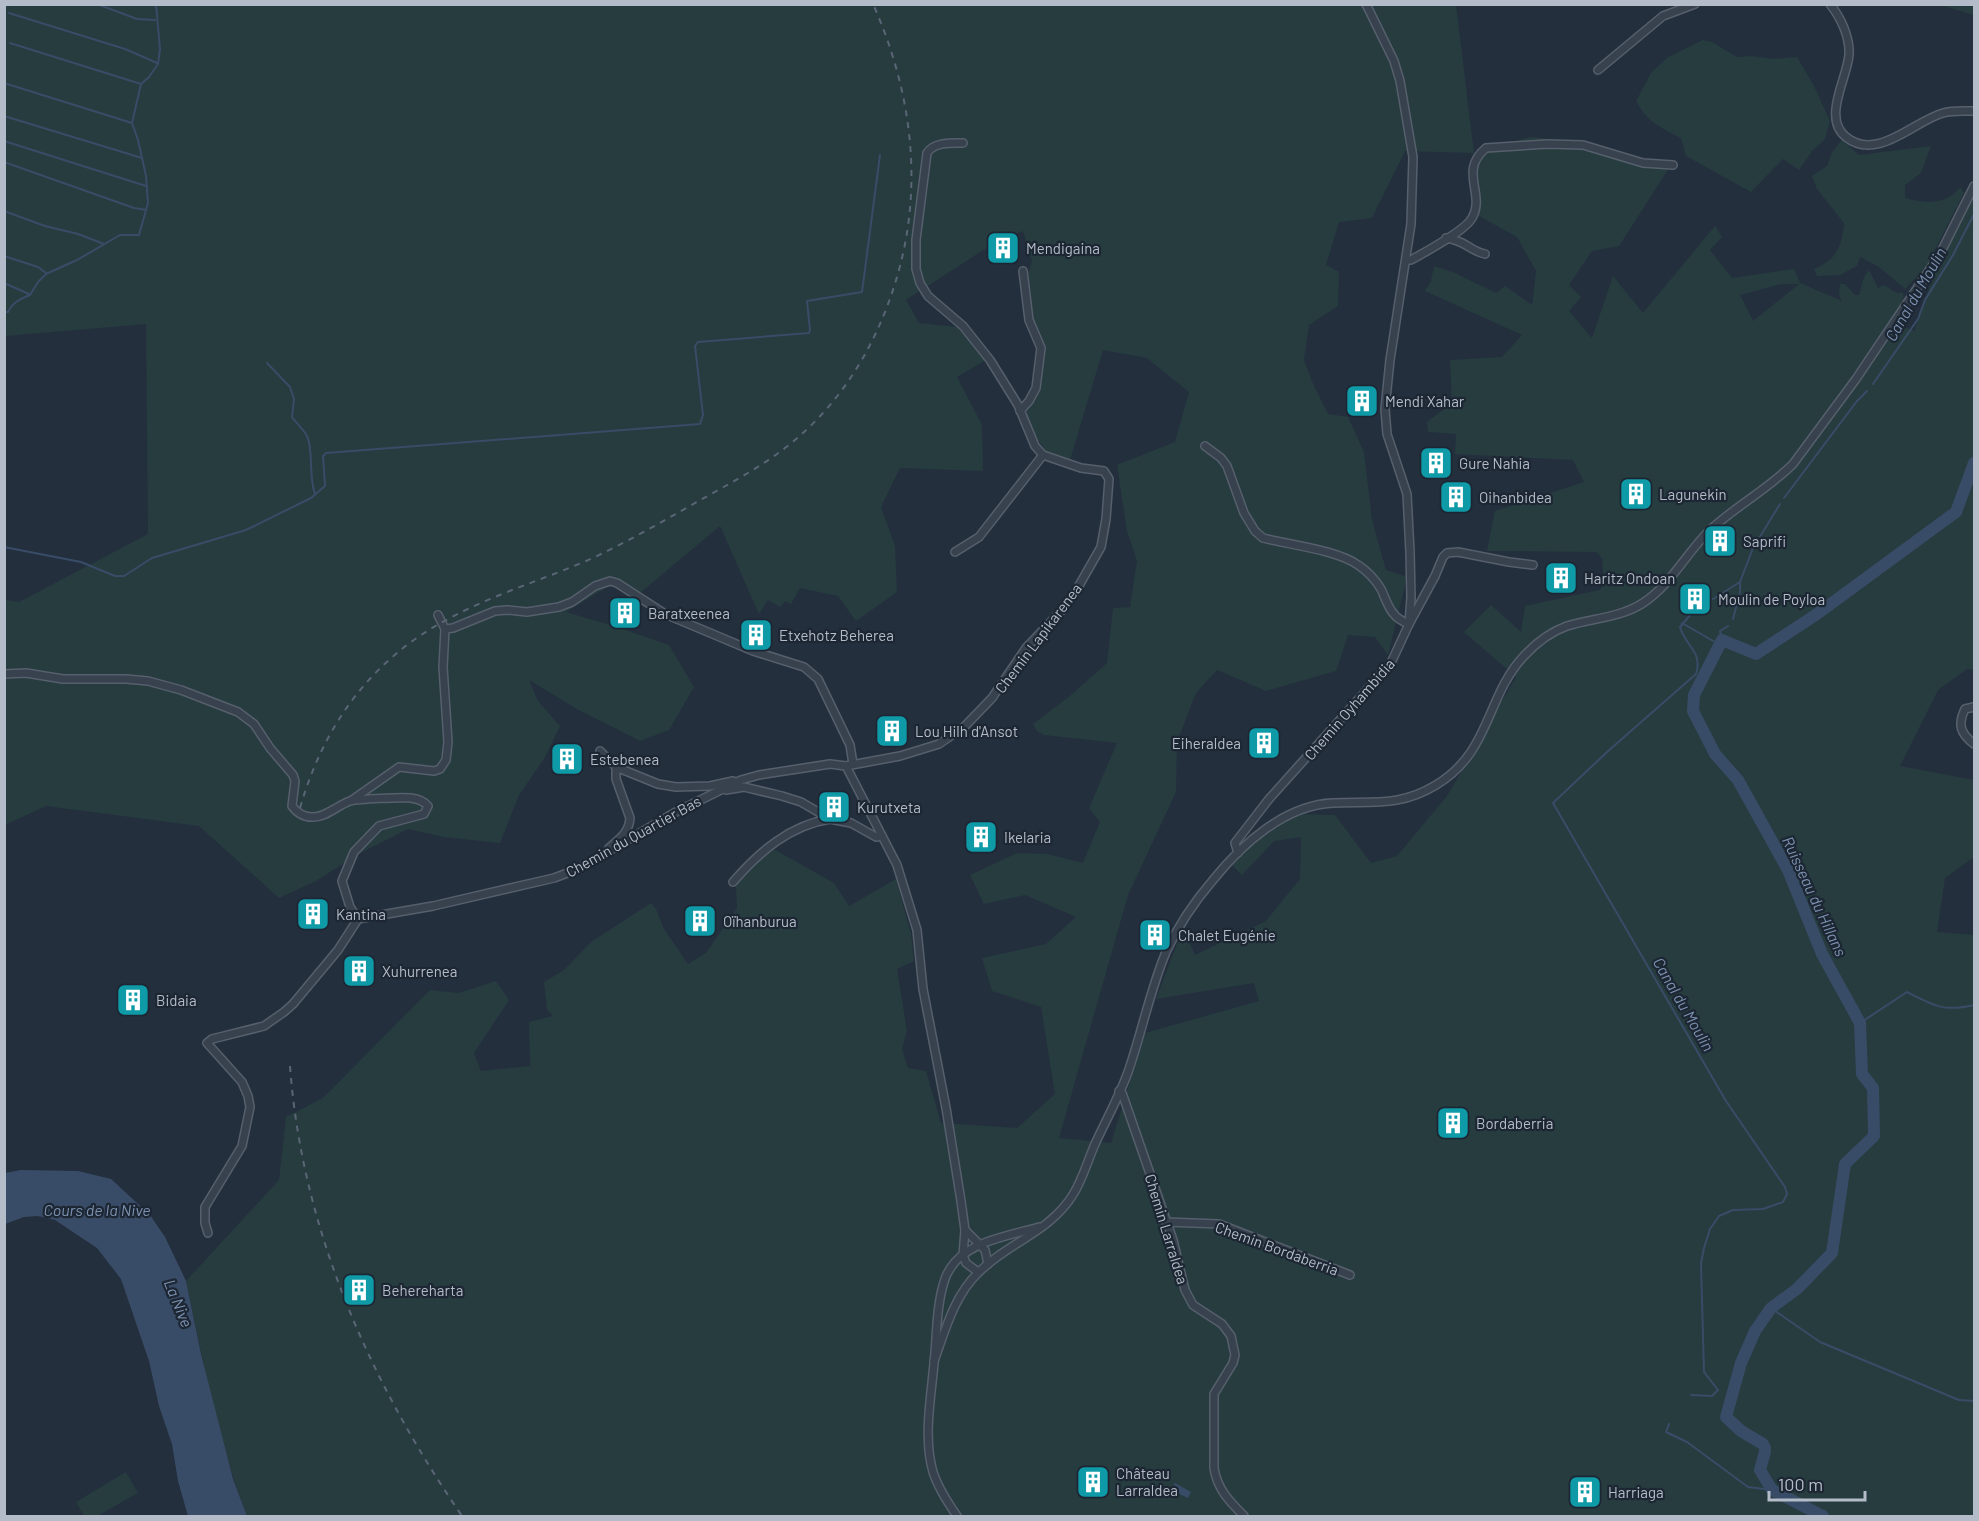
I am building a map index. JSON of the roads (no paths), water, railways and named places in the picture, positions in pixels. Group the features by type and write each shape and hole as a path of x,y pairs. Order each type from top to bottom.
{"street":[{"name":"Chemin Oyhambidia","path":"1238,853 1235,843 1269,799 1391,663 1409,624 1411,598 1407,494 1387,434 1385,409 1390,360 1412,224 1414,183 1411,140 1400,81 1394,61 1366,4"},
{"path":"1598,70 1663,16 1695,4"},
{"path":"1830,4 1841,21 1848,43 1849,55 1836,115 1839,129 1845,136 1861,144 1880,144 1942,113 1974,111"},
{"path":"955,552 979,537 1043,455 1035,446 1020,411 990,360 963,326 928,296 920,283 916,269 916,240 927,153 930,148 937,145 963,143"},
{"path":"1406,260 1411,260 1446,238 1472,218 1475,208 1472,167 1476,158 1486,148 1547,144 1583,145 1643,163 1673,165"},
{"path":"934,1362 950,1317 969,1283 978,1272 1047,1225 1064,1207 1075,1190 1127,1074 1167,950 1190,911 1213,879 1238,853 1269,827 1299,810 1331,803 1393,802 1417,795 1438,784 1470,754 1485,730 1512,672 1536,644 1570,625 1630,610 1657,593 1713,527 1782,475 1793,464 1856,379 1940,254 1974,186"},
{"path":"1446,238 1465,242 1476,251 1485,254"},
{"path":"1020,411 1036,388 1041,348 1029,320 1023,271"},
{"path":"1205,446 1221,458 1227,466 1244,513 1255,531 1263,538 1341,556 1358,565 1380,588 1386,604 1401,621 1409,624 1443,557 1451,551 1533,565"},
{"name":"Chemin Lapikarenea","path":"849,765 900,756 939,744 965,726 992,698 1026,648 1073,596 1101,547 1109,479 1104,471 1082,468 1043,455"},
{"path":"445,628 453,628 495,611 526,612 559,607 572,602 604,582 617,583 665,614 753,651 796,664 812,672 818,679 850,745 849,765 897,865 917,930 923,989 946,1108 965,1230 963,1255 966,1263 978,1272"},
{"path":"4,674 26,673 63,679 148,681 181,690 238,712 254,724 270,748 293,775 295,782 292,806 296,811 310,817 320,816 352,800 399,767 434,771 444,765 448,742 443,667 445,628 438,615"},
{"path":"1974,707 1965,709 1962,730 1963,734 1974,744"},
{"path":"600,751 616,767 658,784 710,786 741,780"},
{"name":"Chemin du Quartier Bas","path":"358,919 519,888 565,874 674,813 741,780 830,764 849,765"},
{"path":"600,856 625,834 630,824 616,779 616,767"},
{"path":"718,791 753,788 801,802 830,819 851,823 876,837 882,836"},
{"path":"208,1233 205,1223 206,1207 242,1146 250,1107 242,1082 207,1043 212,1039 264,1026 293,1004 338,950 358,919 350,907 342,881 354,852 379,826 424,814 428,806 425,802 411,798 352,800"},
{"path":"734,882 771,843 818,821 830,819"},
{"name":"Chemin Larraldea","path":"1119,1091 1122,1093 1166,1222 1185,1290 1193,1305 1222,1324 1232,1336 1235,1355 1233,1363 1214,1394 1214,1468 1222,1492 1244,1516"},
{"name":"Chemin Bordaberria","path":"1166,1222 1219,1224 1350,1275"},
{"path":"957,1516 945,1500 933,1473 928,1431 937,1317 943,1283 948,1272 963,1255 981,1245 1047,1225"},
{"path":"965,1230 981,1245 988,1257 988,1264"}],"water":[{"name":"Cours de la Nive","path":"21,1170 78,1171 111,1179 150,1215 165,1237 186,1281 201,1354 233,1479 247,1516 188,1516 178,1481 172,1444 159,1406 149,1361 121,1279 97,1248 55,1220 38,1216 24,1217 5,1224 5,1173"},
{"path":"1175,1483 1191,1492 1188,1498 1171,1490"}],"waterway":[{"path":"97,4 137,19 155,20"},
{"path":"4,312 8,312 17,301 30,295 46,274 77,260 120,235 139,235 148,203 146,176 132,123 141,84 158,64 160,49 156,4"},
{"path":"9,13 125,49 157,63"},
{"path":"10,43 141,84"},
{"path":"4,83 132,123"},
{"path":"4,116 142,158"},
{"path":"4,141 146,186"},
{"path":"4,547 81,562 115,576 124,576 152,558 246,530 311,498 325,486 323,456 326,453 700,424 703,415 695,346 698,342 809,333 807,301 862,292 880,155"},
{"path":"4,162 134,208 146,210"},
{"path":"4,211 104,244"},
{"name":"Canal du Moulin","path":"1873,384 1918,319 1925,300 1953,255 1974,214"},
{"path":"4,256 38,267 46,273"},
{"path":"4,283 29,294"},
{"path":"267,363 290,387 294,399 292,417 306,434 309,442 315,494"},
{"name":"Canal du Moulin","path":"1784,498 1867,391"},
{"name":"Ruisseau du Hillans","path":"1765,1448 1763,1444 1741,1431 1726,1417 1741,1363 1755,1331 1771,1308 1797,1289 1832,1253 1845,1164 1874,1136 1873,1088 1862,1074 1860,1023 1822,954 1788,870 1738,780 1715,754 1693,711 1694,695 1722,640 1756,654 1817,614 1956,512 1974,463"},
{"name":"Canal du Moulin","path":"1713,599 1740,582 1753,548 1780,504"},
{"path":"1733,619 1740,592 1740,582"},
{"name":"Canal du Moulin","path":"1691,614 1680,627 1695,654 1698,666 1696,674 1553,803 1726,1101 1785,1187 1787,1194 1783,1202 1763,1209 1733,1210 1719,1216 1710,1229 1701,1263 1704,1372 1718,1390 1712,1396 1691,1395"},
{"path":"1682,623 1720,645"},
{"path":"1722,640 1720,631 1728,626"},
{"path":"1860,1023 1907,992 1947,1008 1974,1005"},
{"path":"1771,1308 1820,1342 1959,1400 1974,1401"},
{"name":"Canal du Moulin","path":"1669,1424 1666,1432 1687,1442 1748,1487 1772,1490"},
{"path":"1765,1452 1760,1470 1772,1490 1823,1516"}],"railway":[{"path":"300,808 310,777 338,721 355,696 398,652 424,633 452,617 485,601 599,555 737,480 770,459 803,433 840,392 870,345 892,293 907,233 911,200 909,133 904,100 886,35 873,4"},
{"path":"290,1066 297,1127 309,1187 325,1245 346,1302 370,1358 398,1412 462,1516"}],"place":[{"name":"Mendigaina","path":"1003,248"},
{"name":"Mendi Xahar","path":"1362,401"},
{"name":"Gure Nahia","path":"1436,463"},
{"name":"Lagunekin","path":"1636,494"},
{"name":"Oihanbidea","path":"1456,497"},
{"name":"Saprifi","path":"1720,541"},
{"name":"Haritz Ondoan","path":"1561,578"},
{"name":"Moulin de Poyloa","path":"1695,599"},
{"name":"Baratxeenea","path":"625,613"},
{"name":"Etxehotz Beherea","path":"756,635"},
{"name":"Lou Hilh d'Ansot","path":"892,731"},
{"name":"Eiheraldea","path":"1264,743"},
{"name":"Estebenea","path":"567,759"},
{"name":"Kurutxeta","path":"834,807"},
{"name":"Ikelaria","path":"981,837"},
{"name":"Kantina","path":"313,914"},
{"name":"Oïhanburua","path":"700,921"},
{"name":"Chalet Eugénie","path":"1155,935"},
{"name":"Xuhurrenea","path":"359,971"},
{"name":"Bidaia","path":"133,1000"},
{"name":"Bordaberria","path":"1453,1123"},
{"name":"Behereharta","path":"359,1290"},
{"name":"Château Larraldea","path":"1093,1482"},
{"name":"Harriaga","path":"1585,1492"}],"water label":[{"name":"La Nive","path":"179,1303"}]}
